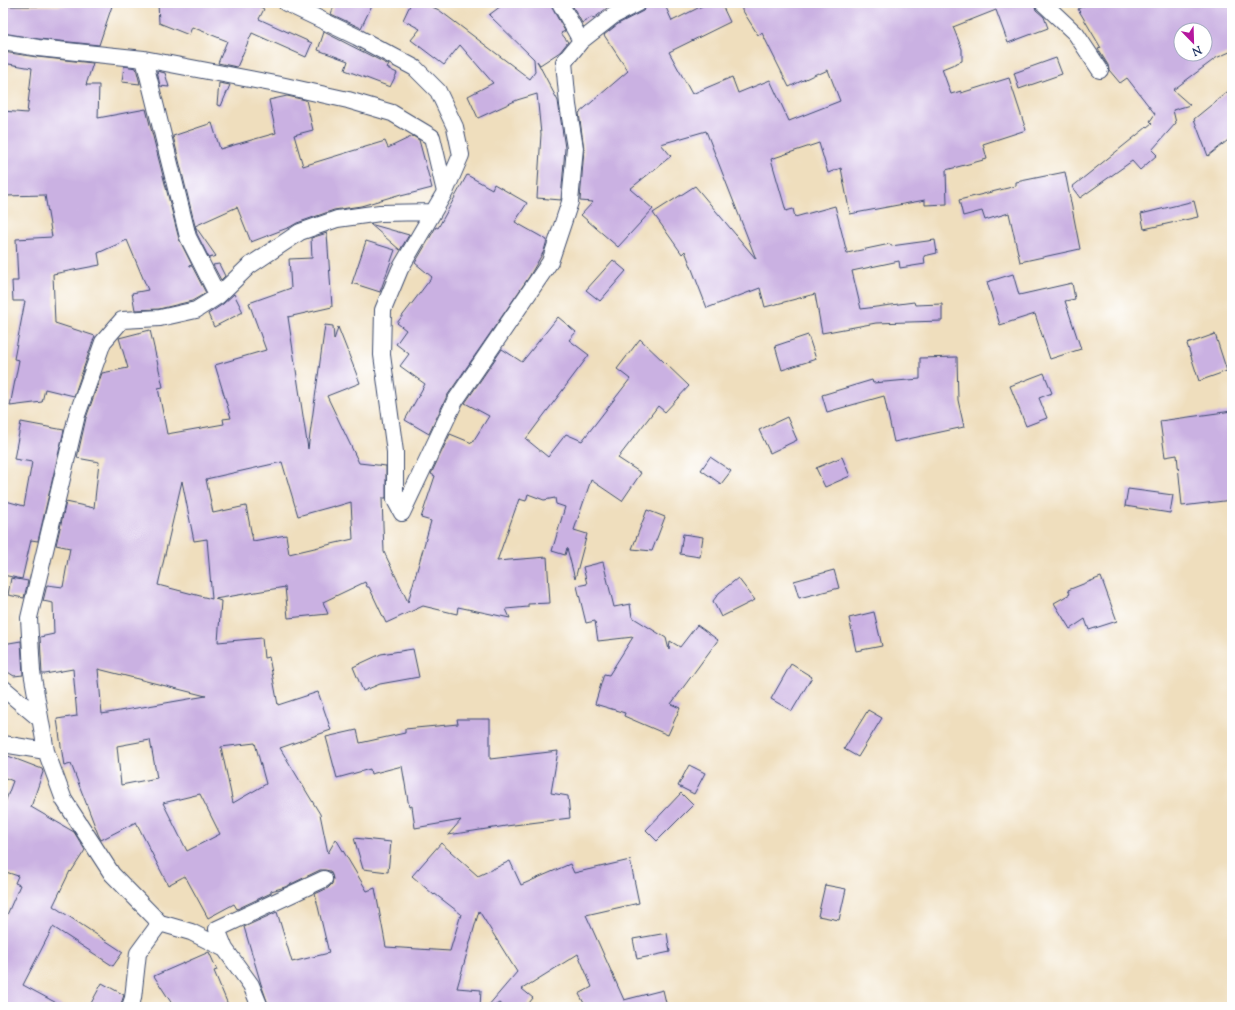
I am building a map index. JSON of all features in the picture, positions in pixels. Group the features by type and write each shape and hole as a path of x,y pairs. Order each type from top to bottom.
{"street":[{"path":"286,3 357,37 416,68 438,91 455,127 461,155 445,192 400,269 383,310 382,355 395,452 396,500 402,513 455,402 550,262 570,202 575,148 568,105 564,62 582,41 612,16 638,3"},
{"path":"560,3 582,41"},
{"path":"1043,3 1076,34 1100,70"},
{"path":"3,42 38,48 144,59 276,84 348,100 392,113 432,137 445,192"},
{"path":"144,59 188,237 218,296"},
{"path":"225,950 191,932 160,923 112,874 64,800 46,751 32,672 29,618 77,415 103,342 122,320 160,318 196,310 218,296 249,266 300,232 337,219 380,213 433,212"},
{"path":"3,688 40,720"},
{"path":"3,744 46,751"},
{"path":"260,1007 251,985 225,950 217,929 324,878"},
{"path":"130,1007 133,998 138,953 160,923"}],"building":[{"path":"86,3 113,3 99,45 39,39 3,33 3,6 86,6"},
{"path":"158,3 253,3 264,9 259,19 312,43 306,57 252,33 237,67 218,63 227,41 192,27 189,35 159,23"},
{"path":"335,3 373,3 361,28 331,14"},
{"path":"411,3 423,3 439,10 530,79 535,72 534,59 489,15 505,3 551,3 552,8 565,31 561,33 568,42 560,52 540,65 537,61 558,101 565,148 561,200 537,198 541,134 537,94 517,100 478,118 468,96 493,83 460,45 444,65 411,40 420,29 403,20"},
{"path":"571,3 617,3 607,8 593,19 592,17 582,23"},
{"path":"647,3 664,3 672,21 708,3 721,3 730,22 669,52 692,94 732,77 738,93 770,80 789,121 840,101 828,70 819,74 818,73 789,87 762,33 758,35 738,3 1034,3 1036,10 1044,17 1048,28 1008,43 996,10 953,27 962,49 962,61 942,69 951,94 961,91 961,93 1009,78 1026,130 983,144 987,159 946,170 947,204 925,205 925,200 850,214 841,168 828,173 819,143 771,159 786,211 793,209 795,217 835,206 847,253 890,244 891,246 935,240 937,253 924,256 925,264 900,268 899,261 852,271 861,309 914,302 915,305 942,304 942,321 876,323 822,333 815,294 765,307 760,288 707,308 685,251 682,254 653,213 695,186 756,259 706,131 661,144 671,156 630,189 653,209 618,247 581,215 593,202 580,201 584,149 579,113 628,71 604,35 618,24 643,11 646,8"},
{"path":"1089,3 1232,3 1232,51 1213,60 1213,22 1173,22 1173,62 1211,62 1173,90 1190,105 1173,110 1176,123 1152,150 1157,155 1140,170 1132,161 1080,198 1072,187 1152,123 1150,121 1155,114 1127,78 1120,83 1109,70 1108,65 1098,49 1101,48 1078,9"},
{"path":"324,32 389,65 387,68 397,73 390,87 345,70 348,61 318,50"},
{"path":"3,52 93,63 86,85 99,85 98,118 146,109 179,239 192,265 189,266 192,266 206,293 192,301 159,309 135,310 132,293 148,290 127,240 98,253 100,265 53,274 55,323 95,336 74,396 45,389 42,402 10,406 19,360 14,359 25,301 13,301 12,281 18,281 16,239 52,237 45,195 5,196 3,111 27,113 32,68 3,63"},
{"path":"1056,58 1062,74 1019,89 1014,73"},
{"path":"124,66 136,68 140,84 122,82"},
{"path":"157,71 165,73 169,87 160,86"},
{"path":"219,83 230,85 221,106 217,105"},
{"path":"1232,88 1232,137 1208,156 1194,119"},
{"path":"287,96 306,100 313,130 294,135 303,166 385,141 388,148 413,136 419,140 432,188 401,196 401,194 361,206 334,210 251,242 237,207 195,226 173,136 212,123 220,149 276,133 269,100"},
{"path":"1065,172 1080,249 1020,262 1009,213 985,220 982,211 963,216 959,200 1016,186 1016,182"},
{"path":"467,175 492,189 494,184 527,203 515,222 547,240 544,251 529,277 447,396 429,434 405,420 425,384 400,366 409,354 396,344 406,330 397,323 432,277 415,263 436,227 438,228"},
{"path":"1194,201 1198,217 1144,229 1141,214"},
{"path":"370,224 409,235 400,250"},
{"path":"195,226 216,256 209,258 197,234"},
{"path":"327,233 332,307 288,317 308,449 325,325 333,326 334,340 338,327 360,383 327,396 359,463 386,466 386,498 382,498 384,552 408,602 431,521 421,518 435,476 431,474 450,434 472,443 489,416 465,403 502,349 522,362 558,317 576,332 569,340 589,355 526,439 548,457 566,434 582,441 630,379 617,369 640,339 689,386 665,412 658,406 618,458 641,473 622,501 591,480 574,530 587,534 575,579 567,548 565,555 552,551 565,507 556,504 555,498 544,500 528,494 526,501 519,499 497,561 547,557 550,603 528,604 528,607 506,609 510,618 458,607 457,614 423,606 386,623 369,587 367,587 365,582 323,602 328,614 288,618 285,587 215,599 221,601 218,642 262,638 264,658 269,657 278,705 318,692 331,730 280,748 320,814 328,853 336,839 367,891 375,888 386,947 450,951 461,914 435,894 434,895 412,876 441,843 478,876 510,861 521,885 570,864 574,873 630,860 639,903 586,915 624,1000 663,990 667,1007 586,1007 579,994 592,987 578,954 522,989 533,998 526,1007 504,1007 499,1003 493,1007 489,1007 488,1006 517,972 479,911 457,988 481,990 480,1007 269,1007 244,927 277,912 292,962 329,953 315,894 328,888 332,884 333,879 330,871 320,870 285,887 271,891 271,893 237,909 234,904 208,918 185,876 168,885 136,822 101,840 71,764 64,766 57,719 77,716 73,669 42,674 40,637 54,634 53,603 43,601 47,585 63,587 70,548 56,545 66,502 94,508 99,462 77,458 86,418 102,373 128,368 119,338 150,330 163,387 158,388 167,434 224,424 223,419 231,418 215,365 266,350 249,303 291,288 289,259 312,258 311,238","holes":["282,462 298,516 351,502 353,539 289,554 286,535 253,541 246,506 213,513 206,479","182,481 194,541 207,539 212,599 158,585","98,669 206,696 102,714","150,740 157,778 121,785 117,746","255,743 266,784 233,803 221,747","200,794 220,834 187,851 163,803"]},
{"path":"366,241 395,250 380,292 352,283"},
{"path":"613,260 626,271 600,301 586,290"},
{"path":"219,264 225,276 221,280 213,265"},
{"path":"1013,274 1019,295 1072,283 1075,299 1065,301 1081,349 1050,359 1035,314 1000,325 987,282"},
{"path":"234,294 243,312 214,327 208,314 223,304"},
{"path":"1215,334 1227,371 1199,381 1187,344"},
{"path":"808,335 816,359 782,370 775,346"},
{"path":"957,357 958,400 964,427 894,442 884,396 827,412 822,395 872,380 873,383 920,379 920,358"},
{"path":"1044,373 1052,393 1039,398 1047,418 1026,426 1010,386"},
{"path":"1232,411 1232,500 1182,506 1177,455 1165,457 1160,421"},
{"path":"787,417 797,440 770,453 759,430"},
{"path":"21,422 64,430 38,541 31,540 22,579 3,575 3,512 6,501 24,506 32,462 14,459"},
{"path":"710,457 731,471 721,484 701,470"},
{"path":"842,457 850,476 825,487 816,468"},
{"path":"1128,489 1173,495 1170,513 1125,506"},
{"path":"647,510 665,517 652,551 632,549"},
{"path":"683,534 703,537 700,557 680,554"},
{"path":"603,562 614,607 630,604 632,617 666,638 669,650 670,641 680,647 697,625 718,640 671,704 680,708 668,735 624,716 625,713 595,704 604,674 609,675 633,637 598,641 595,621 586,623 577,586 587,584 583,567"},
{"path":"834,570 839,588 799,598 794,581"},
{"path":"1101,577 1117,621 1089,630 1085,619 1070,629 1054,603 1070,594 1068,590"},
{"path":"11,578 28,581 24,598 8,595"},
{"path":"738,578 755,600 721,617 713,601 719,593"},
{"path":"874,612 882,646 856,651 849,618"},
{"path":"21,641 23,675 14,676 3,669 3,644"},
{"path":"413,649 419,677 380,684 363,691 353,667 381,654"},
{"path":"791,664 812,677 792,711 771,699"},
{"path":"868,710 882,718 858,757 844,749"},
{"path":"457,719 490,719 490,759 558,751 551,793 568,796 570,818 448,835 461,820 415,828 412,806 409,807 402,766 371,774 370,769 337,778 326,737 357,730 360,743 405,733 405,729 458,724"},
{"path":"3,754 42,769 43,772 31,807 74,832 85,850 71,872 70,871 53,906 123,952 113,966 53,927 23,985 64,1007 3,1007 3,924 20,885 15,883 18,876 3,871 3,808 13,781 3,777"},
{"path":"689,765 705,773 694,794 678,786"},
{"path":"681,793 693,805 657,841 646,830"},
{"path":"354,838 391,842 388,872 363,869"},
{"path":"825,885 846,889 839,920 818,916"},
{"path":"667,933 670,952 637,959 633,939"},
{"path":"209,952 217,970 214,971 229,1007 174,1007 154,976"},
{"path":"102,983 124,995 120,1007 89,1007"}]}
